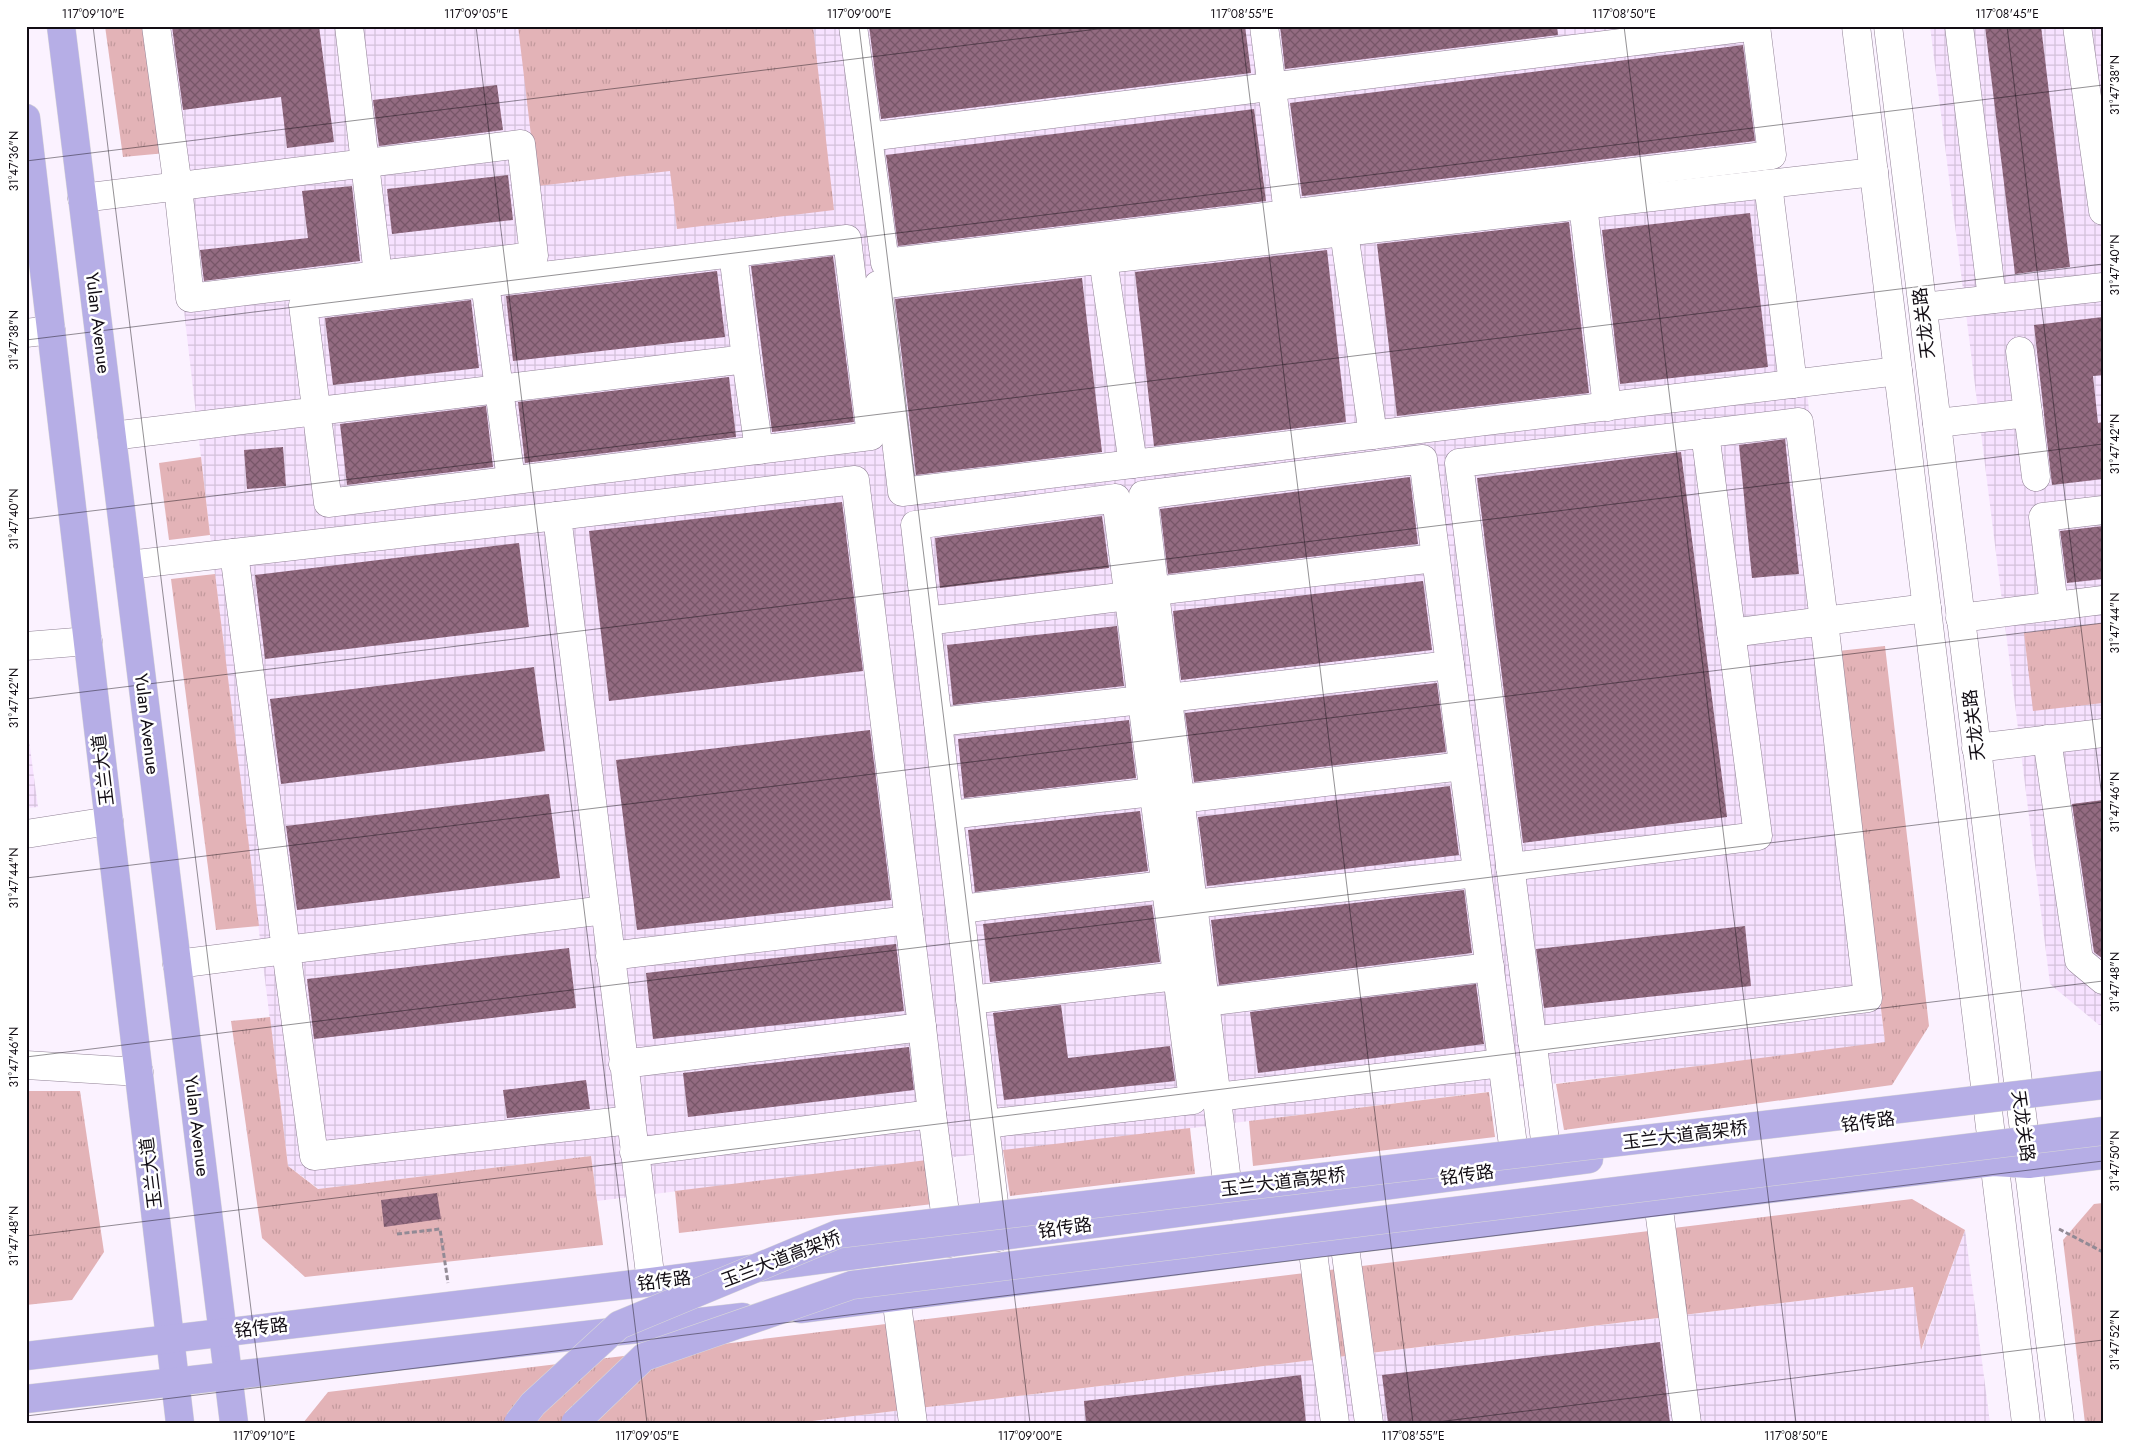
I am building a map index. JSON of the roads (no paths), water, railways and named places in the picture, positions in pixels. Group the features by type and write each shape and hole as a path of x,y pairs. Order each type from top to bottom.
{"main road":[{"name":"Yulan Avenue","path":"61,26 234,1423"},
{"name":"玉兰大道","path":"26,118 39,331 88,641 180,1423"},
{"name":"玉兰大道高架桥","path":"518,1423 533,1404 618,1325 838,1234 2103,1086"},
{"name":"铭传路","path":"26,1356 651,1282 1988,1106 2019,1099 2103,1090"},
{"path":"576,1423 644,1357 852,1285 2103,1131"},
{"path":"26,1399 748,1316 1344,1240 1993,1162 2029,1164 2103,1155"}],"street":[{"path":"82,198 178,187 365,162 521,144 534,256 190,298 178,187 156,26"},
{"path":"349,26 378,274"},
{"path":"853,26 885,263 1772,155 1756,26 868,137"},
{"path":"1264,26 1288,214"},
{"name":"天龙关路","path":"1856,26 2026,1423"},
{"name":"天龙关路","path":"1888,26 2060,1423"},
{"path":"1959,26 1992,299"},
{"path":"2077,26 2103,211"},
{"path":"1874,172 878,284 902,492 1898,371"},
{"path":"1768,184 1793,384"},
{"path":"1583,205 1607,407"},
{"path":"1344,232 1373,435"},
{"path":"847,239 871,436 328,503 303,305 733,253 847,239"},
{"path":"733,253 759,450"},
{"path":"1103,259 1133,464"},
{"path":"485,283 511,480"},
{"path":"1922,307 2103,287"},
{"path":"2020,351 2036,477"},
{"path":"112,436 746,359"},
{"path":"1937,423 2028,413"},
{"path":"1532,1041 1868,998 1799,422 1458,463 1532,1041 1548,1164"},
{"path":"1510,867 1758,836 1705,434"},
{"path":"1230,1206 1180,799 1155,699 1142,593 1143,495 1423,459 1516,1168"},
{"path":"128,565 855,480 949,1243"},
{"path":"998,1237 915,525 1116,498 1142,593"},
{"path":"2054,606 2043,517 2103,510"},
{"path":"558,516 623,1064 651,1282"},
{"path":"234,553 314,1156 630,1120"},
{"path":"926,621 1436,558"},
{"path":"1960,618 2103,600"},
{"path":"1731,632 1927,608"},
{"path":"26,646 88,641"},
{"path":"938,722 1450,665"},
{"path":"985,1124 1192,1100 1153,792 1155,699"},
{"path":"1976,748 2103,733"},
{"path":"2047,739 2078,960 2103,980"},
{"path":"1180,799 1463,766"},
{"path":"949,815 1153,792"},
{"path":"26,834 109,821"},
{"path":"1193,904 1477,873"},
{"path":"960,909 1165,885"},
{"path":"177,964 605,910"},
{"path":"610,956 909,920"},
{"path":"1205,1002 1490,967"},
{"path":"970,1000 1177,976"},
{"path":"623,1064 922,1027"},
{"path":"1217,1096 1502,1063"},
{"path":"26,1065 139,1072"},
{"path":"634,1152 932,1114"},
{"path":"1658,1202 1688,1423"},
{"path":"1344,1240 1369,1423"},
{"path":"1312,1244 1335,1423"},
{"path":"896,1297 913,1423"}]}
